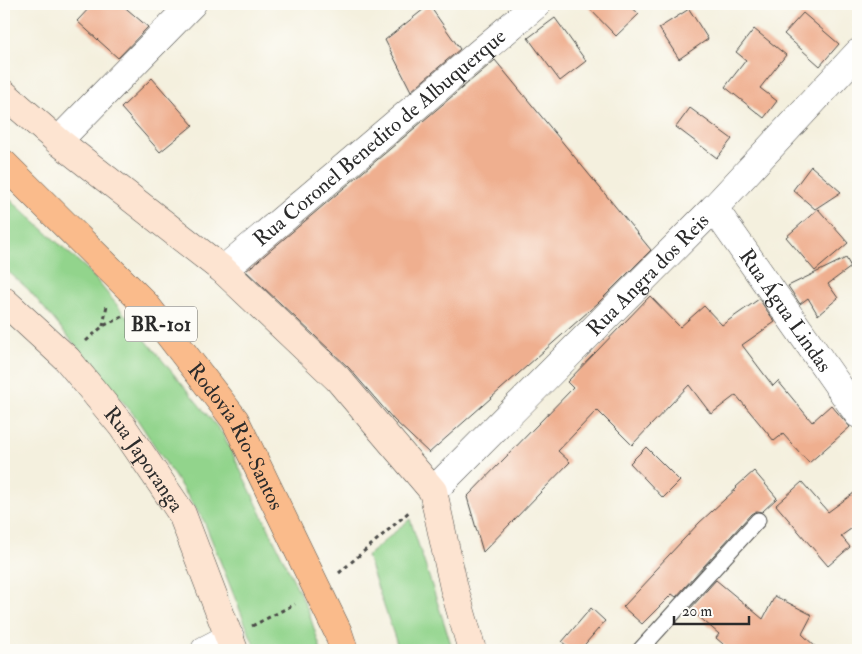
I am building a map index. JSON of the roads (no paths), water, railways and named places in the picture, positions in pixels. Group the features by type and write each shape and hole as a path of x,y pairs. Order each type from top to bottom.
{"highway":[{"name":"Rodovia Rio-Santos","path":"4,164 146,305 235,420 338,632 344,650"}],"main road":[{"path":"4,94 58,141 223,270 338,379 433,491 454,588 472,650"},
{"name":"Rua Japoranga","path":"4,301 67,358 122,426 182,514 232,644"}],"street":[{"path":"58,141 192,4"},
{"name":"Rua Coronel Benedito de Albuquerque","path":"223,270 537,4"},
{"name":"Rua Angra dos Reis","path":"433,491 714,208 858,54"},
{"name":"Rua Água Lindas","path":"714,208 858,414"},
{"path":"205,650 232,644"}],"lane":[{"path":"640,650 758,520"}]}
